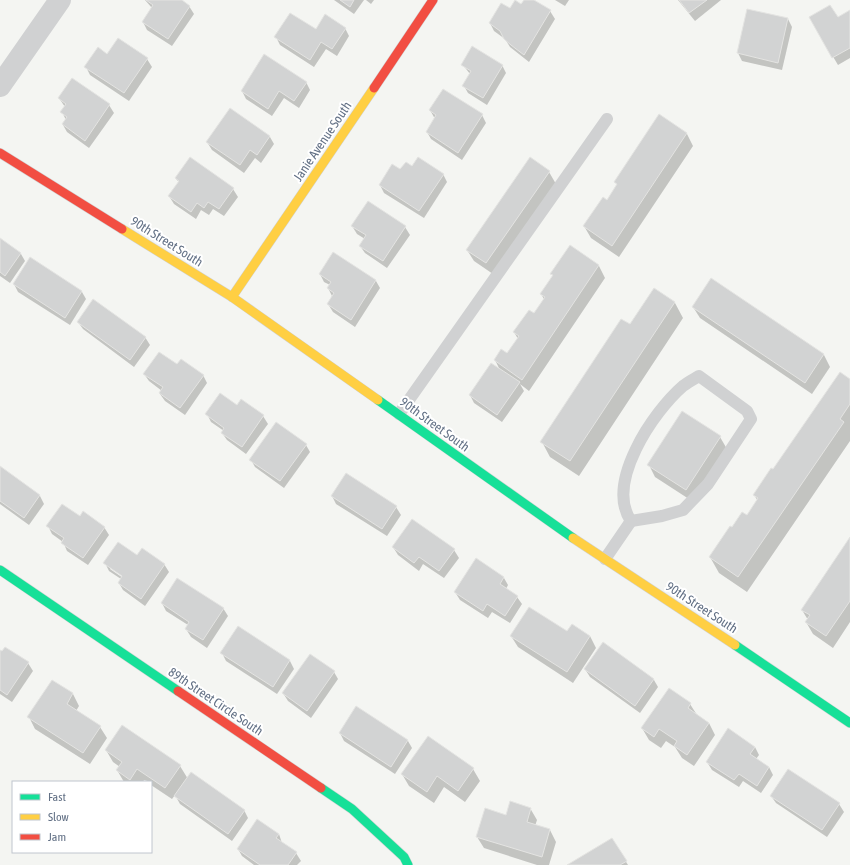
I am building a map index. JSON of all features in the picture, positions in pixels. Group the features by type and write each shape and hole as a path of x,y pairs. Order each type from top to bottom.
{"street":[{"path":"0,86 60,0"},
{"name":"Janie Avenue South","path":"232,297 433,0"},
{"name":"90th Street South","path":"0,153 232,297 399,414 566,534 715,631 850,723"},
{"name":"89th Street Circle South","path":"0,570 352,809 404,857 408,865"}],"lane":[{"path":"399,414 607,119"},
{"path":"605,559 631,521 662,516 683,510 708,484 751,419 747,411 699,376 683,386 656,417 630,460 624,486 625,513 631,521"}],"building":[{"path":"146,0 182,0 190,6 168,39 142,22 153,5"},
{"path":"340,0 354,0 350,7"},
{"path":"515,0 521,4 524,0 534,0 551,10 524,55 504,39 500,31 489,23 501,3 510,8"},
{"path":"679,0 707,0 689,13"},
{"path":"830,5 838,17 850,10 850,48 832,58 809,17"},
{"path":"747,9 788,18 778,63 737,53"},
{"path":"290,13 316,29 325,14 346,28 332,49 321,42 310,60 274,37"},
{"path":"118,38 148,58 124,93 84,67 98,47 107,54"},
{"path":"472,46 503,65 483,98 462,86 471,71 461,65"},
{"path":"264,54 307,82 294,101 279,91 268,109 241,91"},
{"path":"72,78 110,104 85,141 62,124 67,117 60,112 66,104 58,98"},
{"path":"443,89 483,114 458,153 426,132 436,115 429,110"},
{"path":"230,108 270,136 257,155 250,150 240,165 206,142"},
{"path":"659,114 687,133 612,246 583,226 603,197 607,200 617,184 614,182"},
{"path":"190,157 234,188 219,209 208,202 204,208 197,203 191,212 168,196 179,181 175,178"},
{"path":"418,157 444,174 419,211 379,185 392,164 400,169 406,162 412,166"},
{"path":"530,157 550,171 486,263 466,250"},
{"path":"368,201 406,226 383,261 359,246 366,235 351,226"},
{"path":"0,238 21,253 5,276 0,272"},
{"path":"570,245 599,265 522,380 494,360 501,349 507,353 519,336 513,332 529,310 534,313 545,297 540,294 553,275 550,274"},
{"path":"333,252 376,280 351,320 327,304 334,293 327,288 331,282 319,274"},
{"path":"30,257 82,291 65,318 13,284"},
{"path":"711,278 824,354 805,383 692,307"},
{"path":"654,288 675,302 570,461 540,442 621,319 630,324"},
{"path":"93,299 146,337 130,360 77,322"},
{"path":"159,352 177,364 181,359 204,375 180,408 159,393 163,387 143,374"},
{"path":"491,363 520,382 497,415 469,395"},
{"path":"840,372 850,379 850,404 840,419 844,422 738,577 709,557 730,526 732,527 742,512 747,515 758,498 753,495 771,468 773,469"},
{"path":"220,393 237,405 241,399 264,415 242,447 221,433 224,428 205,414"},
{"path":"682,411 721,436 686,490 647,465"},
{"path":"276,422 307,444 280,481 249,460"},
{"path":"0,466 40,495 24,518 0,501"},
{"path":"346,473 397,506 382,529 331,496"},
{"path":"62,504 80,516 83,511 105,527 83,558 61,543 64,538 46,526"},
{"path":"412,519 455,549 439,571 419,557 414,563 392,547"},
{"path":"850,537 850,601 826,636 805,622 810,615 801,610"},
{"path":"118,542 137,555 142,548 165,564 141,599 118,583 122,576 103,563"},
{"path":"476,558 504,577 500,584 518,596 505,616 487,604 483,611 454,592"},
{"path":"177,578 224,608 203,640 185,629 189,622 161,603"},
{"path":"529,607 567,631 572,624 590,636 567,672 510,636"},
{"path":"238,626 290,660 273,687 220,653"},
{"path":"603,642 654,679 635,706 584,669"},
{"path":"5,647 29,662 7,695 0,690 0,650 2,651"},
{"path":"310,654 335,671 307,711 282,693"},
{"path":"52,680 73,693 67,704 101,726 83,753 27,717"},
{"path":"669,688 691,703 688,708 709,723 687,755 674,746 677,741 659,729 654,737 641,728"},
{"path":"356,706 408,740 391,767 339,733"},
{"path":"122,725 181,765 165,788 137,769 130,780 116,770 122,762 105,750"},
{"path":"728,728 755,747 750,754 769,767 757,786 739,774 734,780 706,762"},
{"path":"428,736 474,768 458,791 437,776 427,792 401,774"},
{"path":"788,769 840,803 822,830 770,796"},
{"path":"191,772 245,810 228,834 174,796"},
{"path":"510,801 531,808 527,822 550,829 542,857 476,837 485,808 506,815"},
{"path":"257,819 279,834 276,838 297,852 288,865 260,865 237,849"},
{"path":"612,838 627,861 620,865 567,865"}],"traffic: fast":[{"path":"378,400 573,538"},
{"path":"0,570 178,691"},
{"path":"735,645 850,723"},
{"path":"321,788 352,809 404,857 408,865"}],"traffic: slow":[{"path":"232,297 374,88"},
{"path":"122,229 232,297 378,400"},
{"path":"573,538 735,645"}],"traffic: jam":[{"path":"374,88 433,0"},
{"path":"0,153 122,229"},
{"path":"178,691 321,788"}]}
